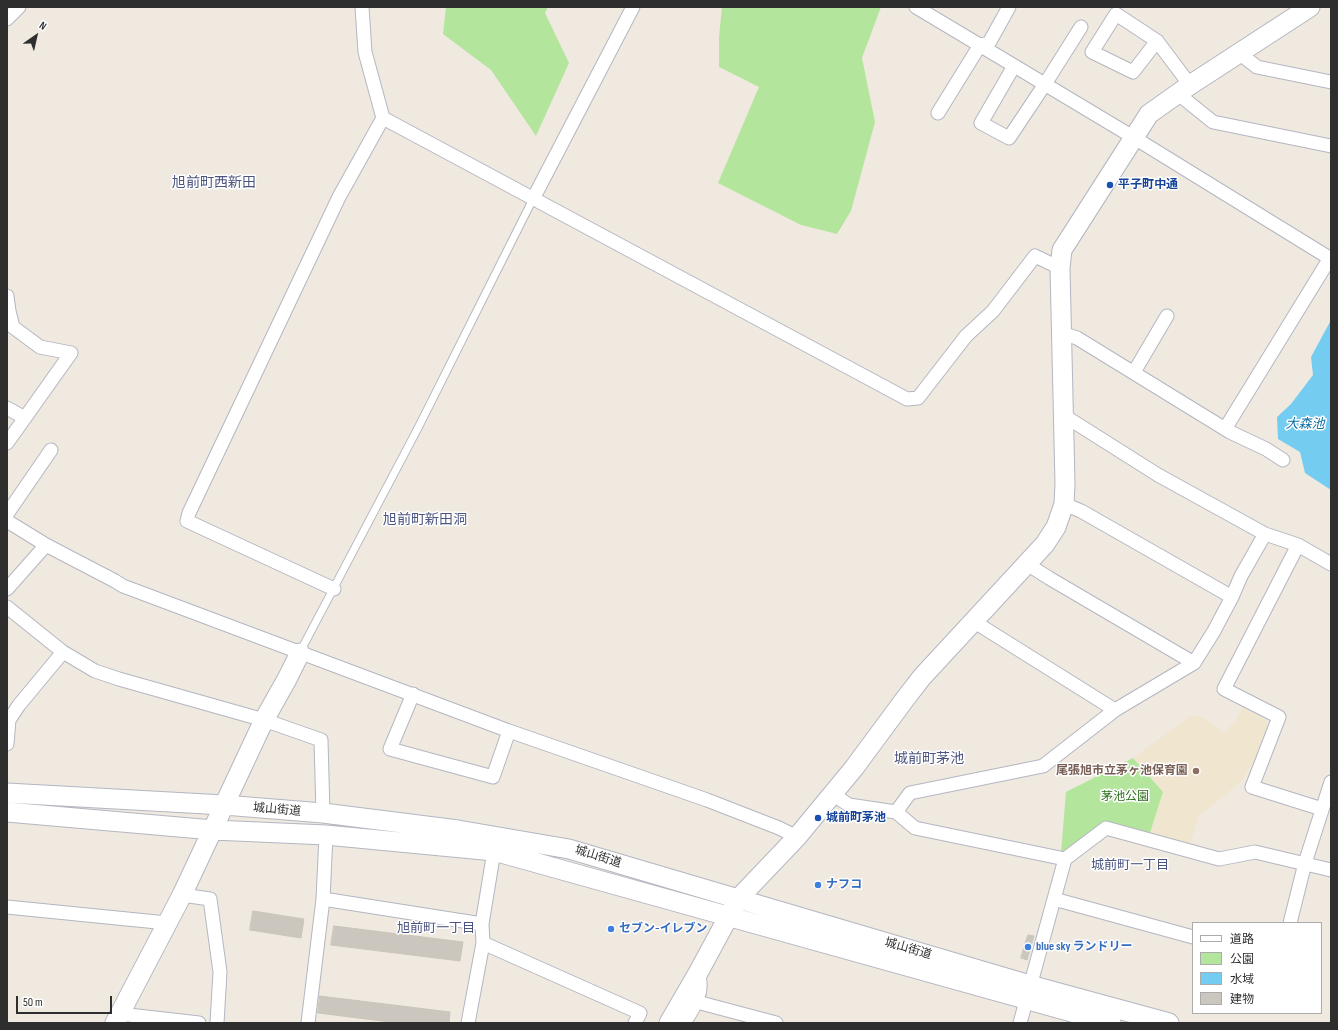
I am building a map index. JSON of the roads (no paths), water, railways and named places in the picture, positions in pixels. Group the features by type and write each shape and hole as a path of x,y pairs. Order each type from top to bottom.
{"street":[{"path":"7,19 19,7"},
{"path":"334,589 187,521 189,513 339,197 383,118 365,52 362,7"},
{"path":"533,198 633,7"},
{"path":"916,7 1133,137 1330,258 1225,429"},
{"path":"938,113 980,45 989,43 1010,7"},
{"path":"669,1023 698,974 738,899 797,837 854,768 922,677 1045,544 1056,526 1064,504 1065,484 1060,268 1062,250 1149,114 1306,8"},
{"path":"1157,41 1133,72 1092,52 1116,14 1157,41 1184,89 1213,122 1331,146"},
{"path":"1014,66 981,123 1008,138 1045,84 1081,27"},
{"path":"1239,53 1257,67 1331,82"},
{"path":"383,118 907,399 918,398 966,336 993,311 1035,256 1060,268"},
{"path":"7,296 8,311 13,327 40,347 71,353 7,443"},
{"path":"1132,372 1137,367 1167,316"},
{"path":"1061,334 1077,338 1225,429 1266,449 1283,460"},
{"path":"7,408 25,418"},
{"path":"1063,415 1158,475 1265,534 1298,545 1331,564"},
{"path":"7,514 51,450"},
{"path":"1064,504 1081,511 1232,597"},
{"path":"7,521 46,545 115,580 123,586 509,731 708,800 780,828 797,837"},
{"path":"896,812 910,793 1044,766 1115,710 1194,663 1214,631 1241,576 1265,534"},
{"path":"7,589 46,545"},
{"path":"1298,545 1224,689 1279,717 1252,787 1322,809"},
{"path":"1027,564 1194,663"},
{"path":"7,607 63,652 95,670 119,679 264,720 321,740 323,813"},
{"path":"974,621 1115,710"},
{"path":"7,744 9,720 19,705 63,652"},
{"path":"199,1023 117,1018 182,895 264,720 288,679 300,653"},
{"path":"413,694 390,750 493,777 509,731"},
{"path":"1290,922 1304,863 1331,782"},
{"name":"城山街道","path":"7,793 224,805 323,813 458,830 569,849 738,899 1028,992 1111,1023"},
{"path":"832,794 849,805 896,812 915,828 1065,858"},
{"name":"城山街道","path":"7,812 213,830 326,836 494,851 729,916 1028,992 1169,1023"},
{"path":"1020,1023 1065,858 1106,828 1219,859 1255,852 1331,870"},
{"path":"308,1023 323,899 326,836"},
{"path":"468,1023 483,943 482,924 494,851"},
{"path":"182,895 210,898 220,972 218,1023"},
{"path":"323,899 482,924"},
{"path":"1054,899 1192,937"},
{"path":"7,907 167,923"},
{"path":"483,943 640,1013 635,1023"},
{"path":"684,1023 697,1002 701,981 698,974"},
{"path":"697,1002 776,1023"}],"lane":[{"path":"300,653 418,428 533,198"}],"water":[{"name":"大森池","path":"1331,320 1331,490 1305,473 1300,452 1278,439 1277,417 1291,404 1313,375 1311,357"}],"place":[{"name":"平子町中通","path":"1110,185"},
{"name":"尾張旭市立茅ヶ池保育園","path":"1196,771"},
{"name":"城前町茅池","path":"818,818"},
{"name":"ナフコ","path":"818,885"},
{"name":"セブン-イレブン","path":"611,929"},
{"name":"blue sky ランドリー","path":"1028,947"}],"district":[{"name":"旭前町西新田","path":"214,183"},
{"name":"旭前町新田洞","path":"425,520"},
{"name":"城前町茅池","path":"929,759"},
{"name":"城前町一丁目","path":"1130,866"},
{"name":"旭前町一丁目","path":"436,929"}],"park label":[{"name":"茅池公園","path":"1125,797"}]}
